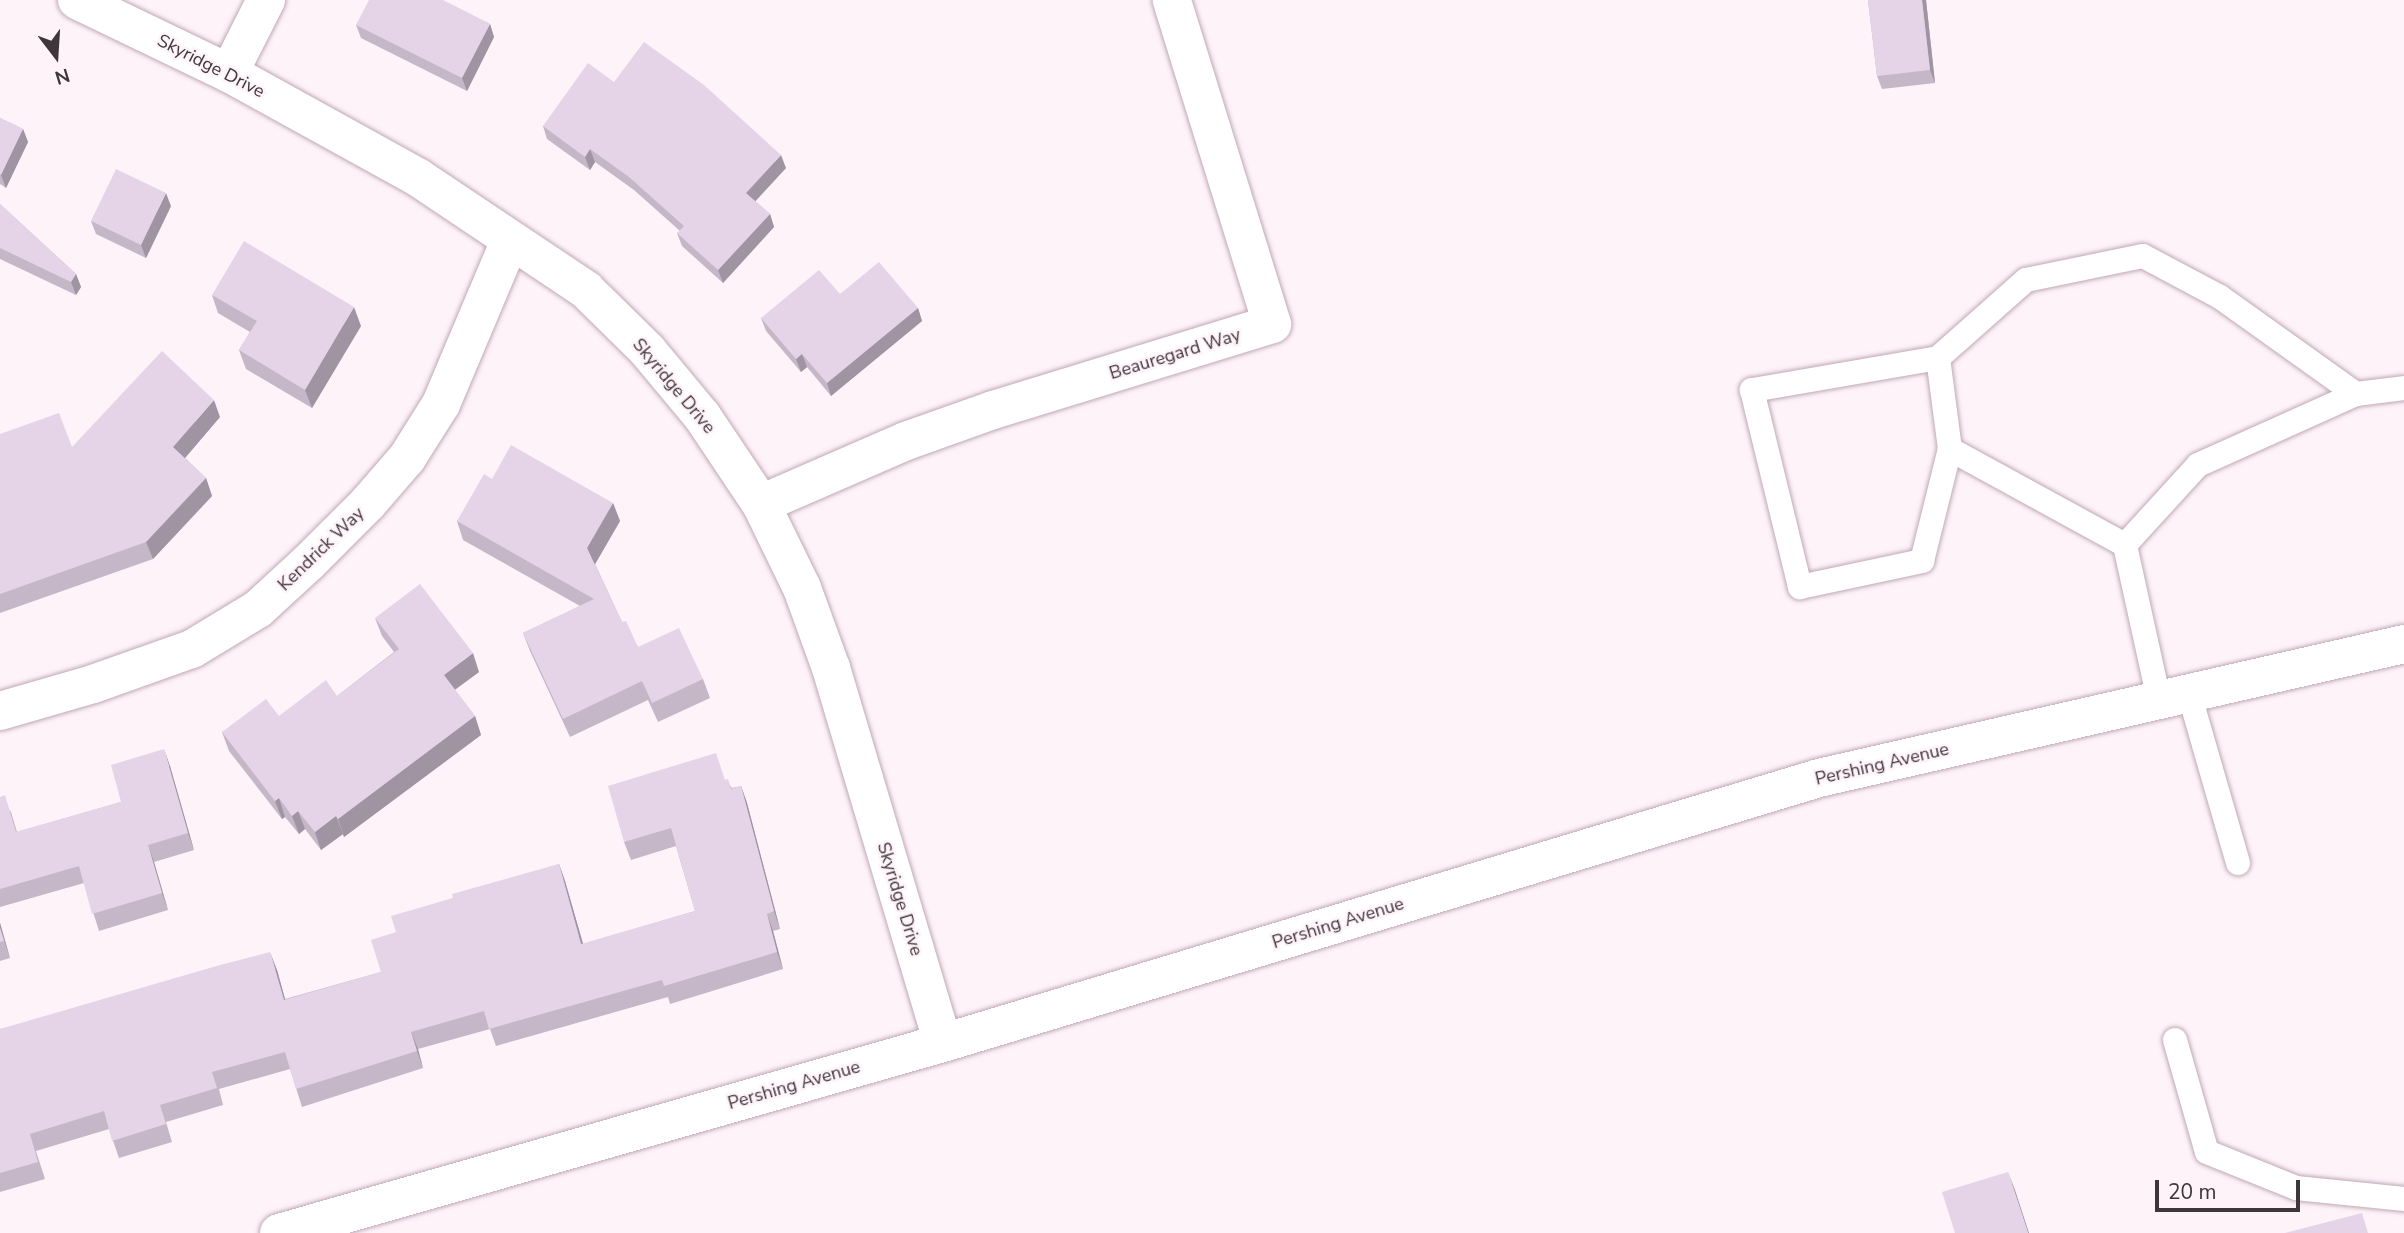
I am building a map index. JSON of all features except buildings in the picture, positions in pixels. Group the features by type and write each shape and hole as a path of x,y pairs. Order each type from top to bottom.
{"street":[{"name":"Skyridge Drive","path":"77,0 229,73 419,178 586,290 648,350 702,415 761,504 802,588 831,668 943,1043"},
{"path":"229,73 266,0"},
{"name":"Beauregard Way","path":"761,504 906,441 993,410 1272,324 1172,0"},
{"name":"Kendrick Way","path":"0,711 93,684 192,649 258,609 275,594 368,503 407,458 442,404 510,241"},
{"name":"Pershing Avenue","path":"279,1233 330,1226 1819,778 2404,644"}],"lane":[{"path":"1938,358 1950,449 1922,561 1800,587 1752,390 1938,358 2026,280 2143,256 2220,297 2356,394"},
{"path":"2125,545 2198,465 2356,394 2404,388"},
{"path":"1950,449 2125,545 2174,696 2238,863"},
{"path":"2175,1040 2207,1152 2296,1188 2404,1199"}]}
